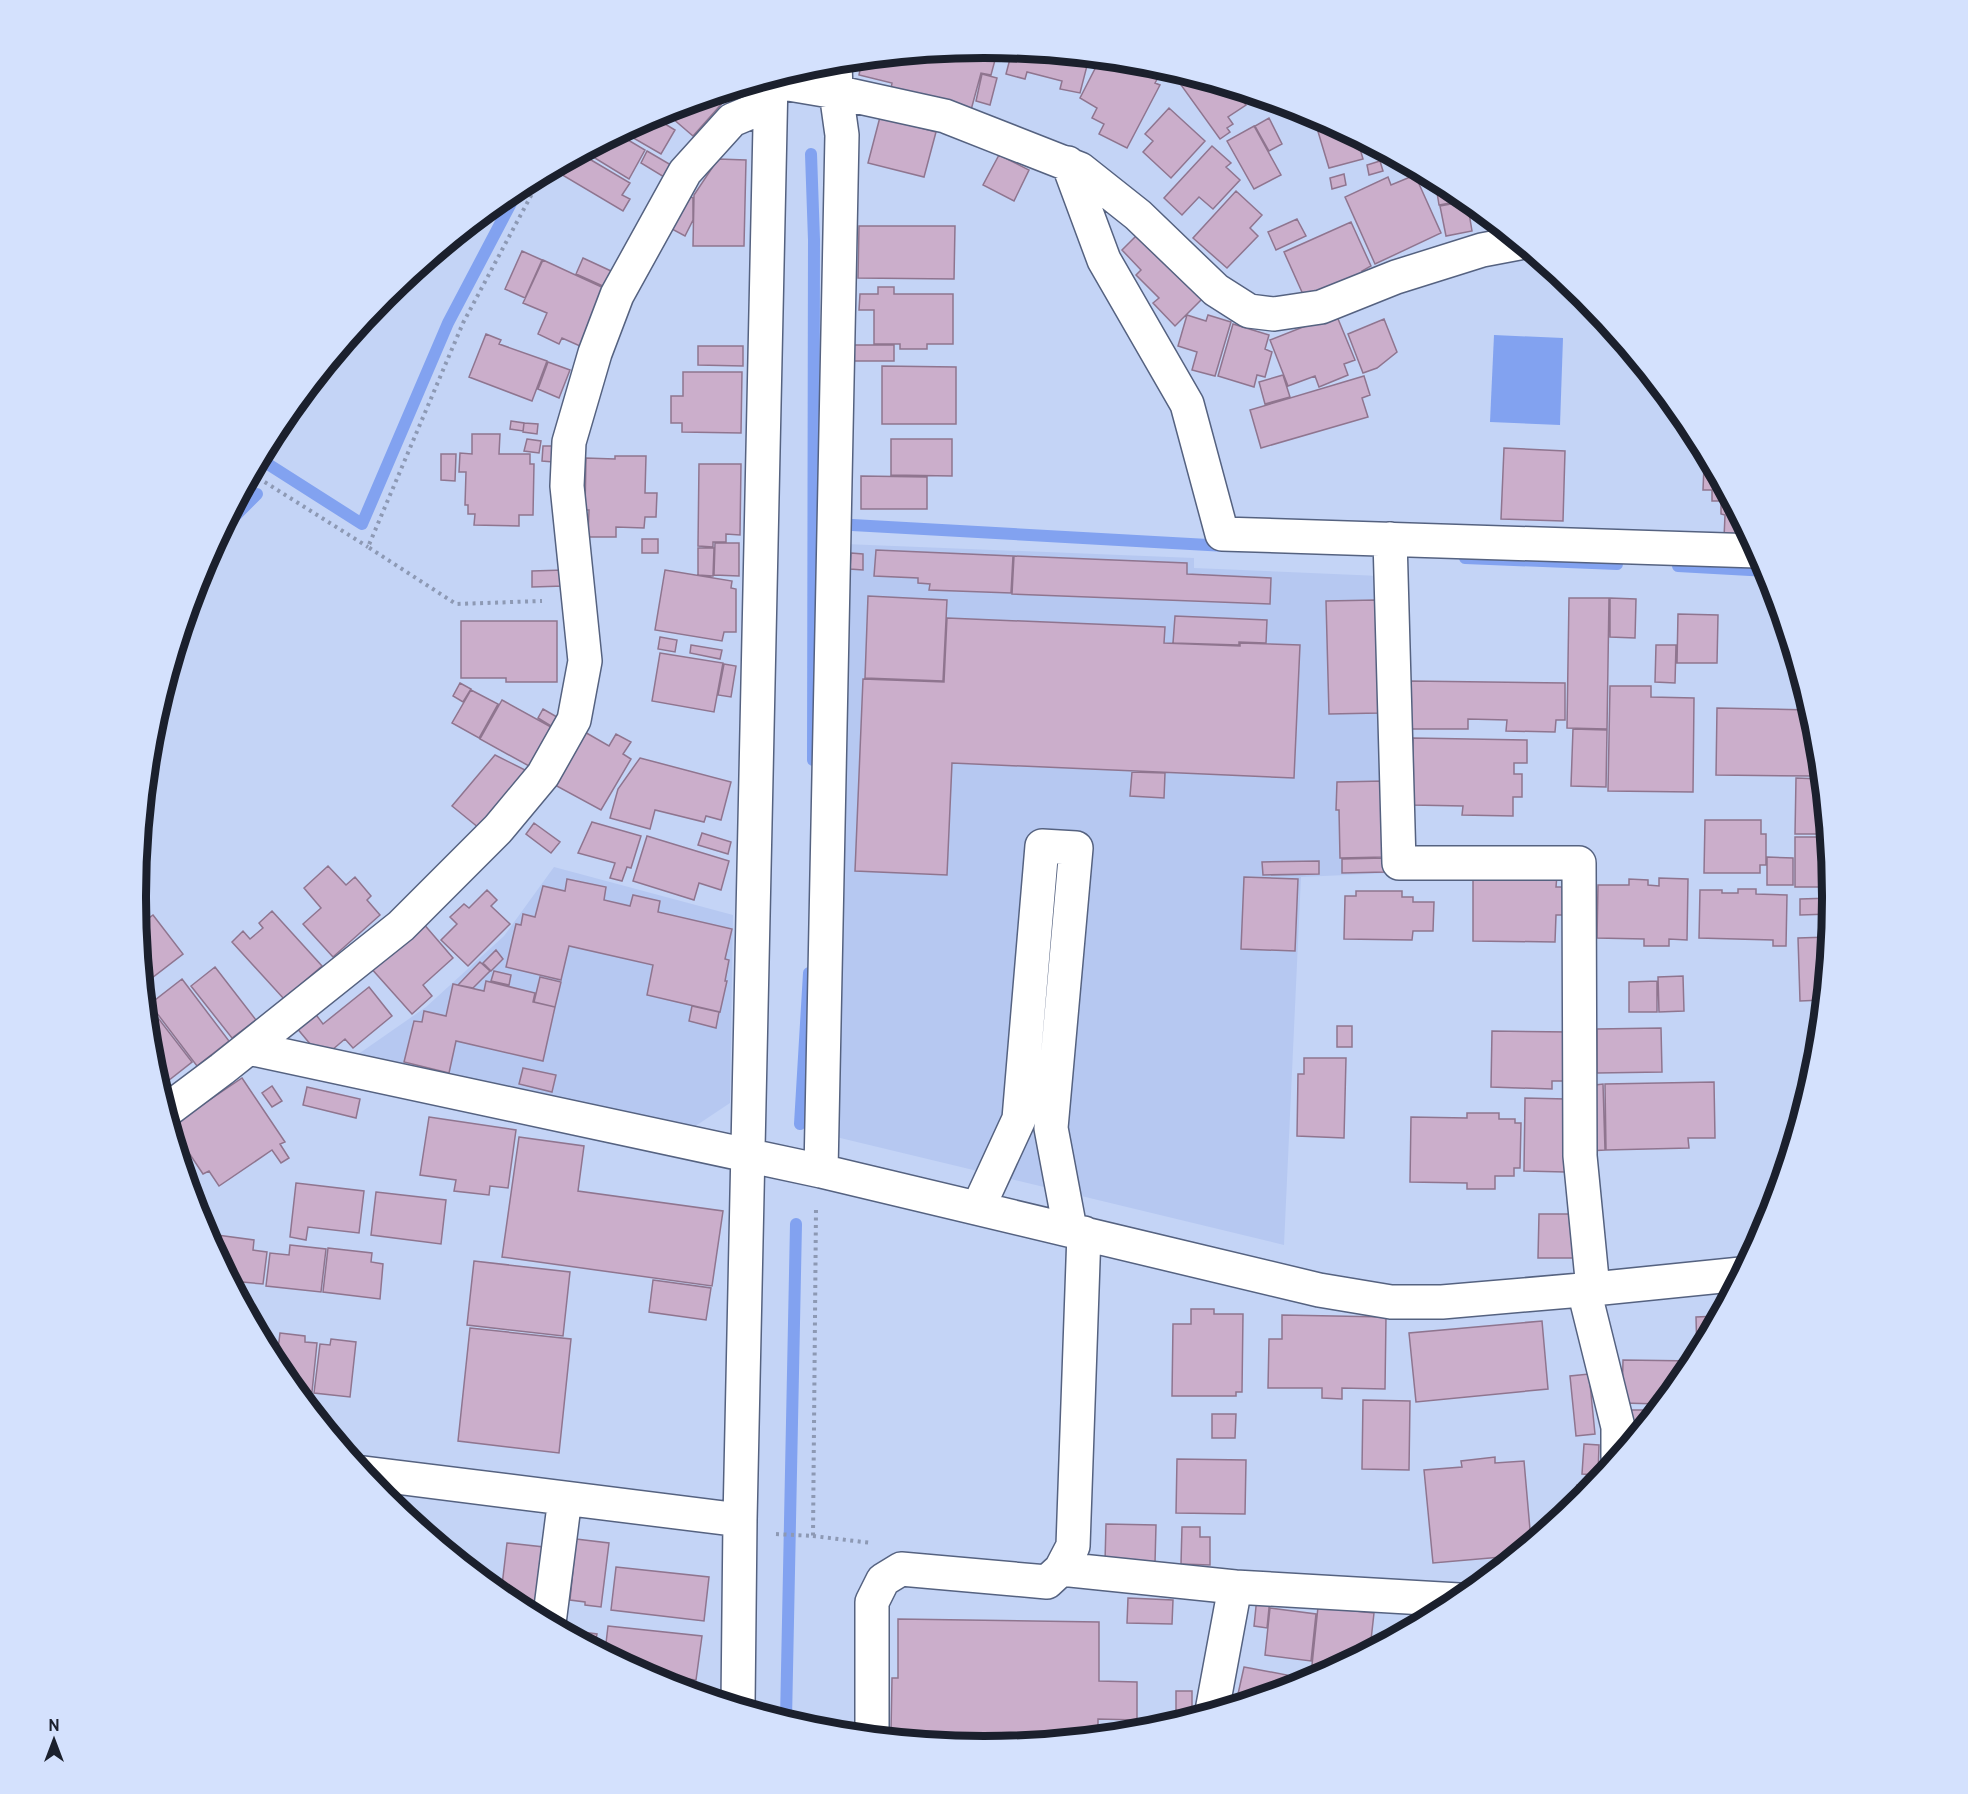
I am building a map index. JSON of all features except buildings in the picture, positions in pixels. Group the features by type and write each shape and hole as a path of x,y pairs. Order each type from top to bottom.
{"street":[{"path":"819,1171 842,147 835,77"},
{"path":"172,1106 401,926 498,829 543,776 574,720 585,662 567,486 569,441 595,353 617,295 685,172 732,120 771,88 835,77 1068,163 1080,169 1138,215 1216,290 1249,311 1274,314 1322,307 1396,277 1482,250 1510,245"},
{"path":"739,1698 753,1527 747,1155 771,88"},
{"path":"1068,163 1104,260 1187,404 1222,534 1747,551"},
{"path":"1390,539 1399,863 1579,863 1580,1156 1588,1289 1618,1427 1618,1445"},
{"path":"872,1728 872,1602 883,1580 902,1569 1047,1581 1060,1569 1073,1546 1077,1231 1051,1128 1076,848 1042,846 1019,1119 978,1208"},
{"path":"249,1048 819,1171 1319,1290 1391,1302 1442,1302 1732,1275"},
{"path":"377,1475 565,1498 753,1527"},
{"path":"550,1614 565,1498"},
{"path":"1060,1569 1234,1587 1442,1599"},
{"path":"1213,1703 1234,1587"}],"path":[{"path":"368,547 463,323 534,190"},
{"path":"258,478 456,604 579,600"},
{"path":"811,1536 819,1171"},
{"path":"753,1527 883,1544"}],"shaded area":[{"path":"845,544 1194,558 1194,568 1380,576 1390,873 1301,877 1284,1245 832,1136"},
{"path":"554,867 733,915 730,1103 694,1127 357,1055 426,1007 504,936"}],"water":[{"path":"1494,335 1563,338 1560,425 1490,422"}],"waterway":[{"path":"811,154 814,240 813,760"},
{"path":"267,463 362,524 448,323 509,206"},
{"path":"240,511 257,494"},
{"path":"852,525 1226,546"},
{"path":"1465,558 1617,564"},
{"path":"1678,566 1756,570"},
{"path":"800,1124 809,973"},
{"path":"786,1711 796,1224"}]}
